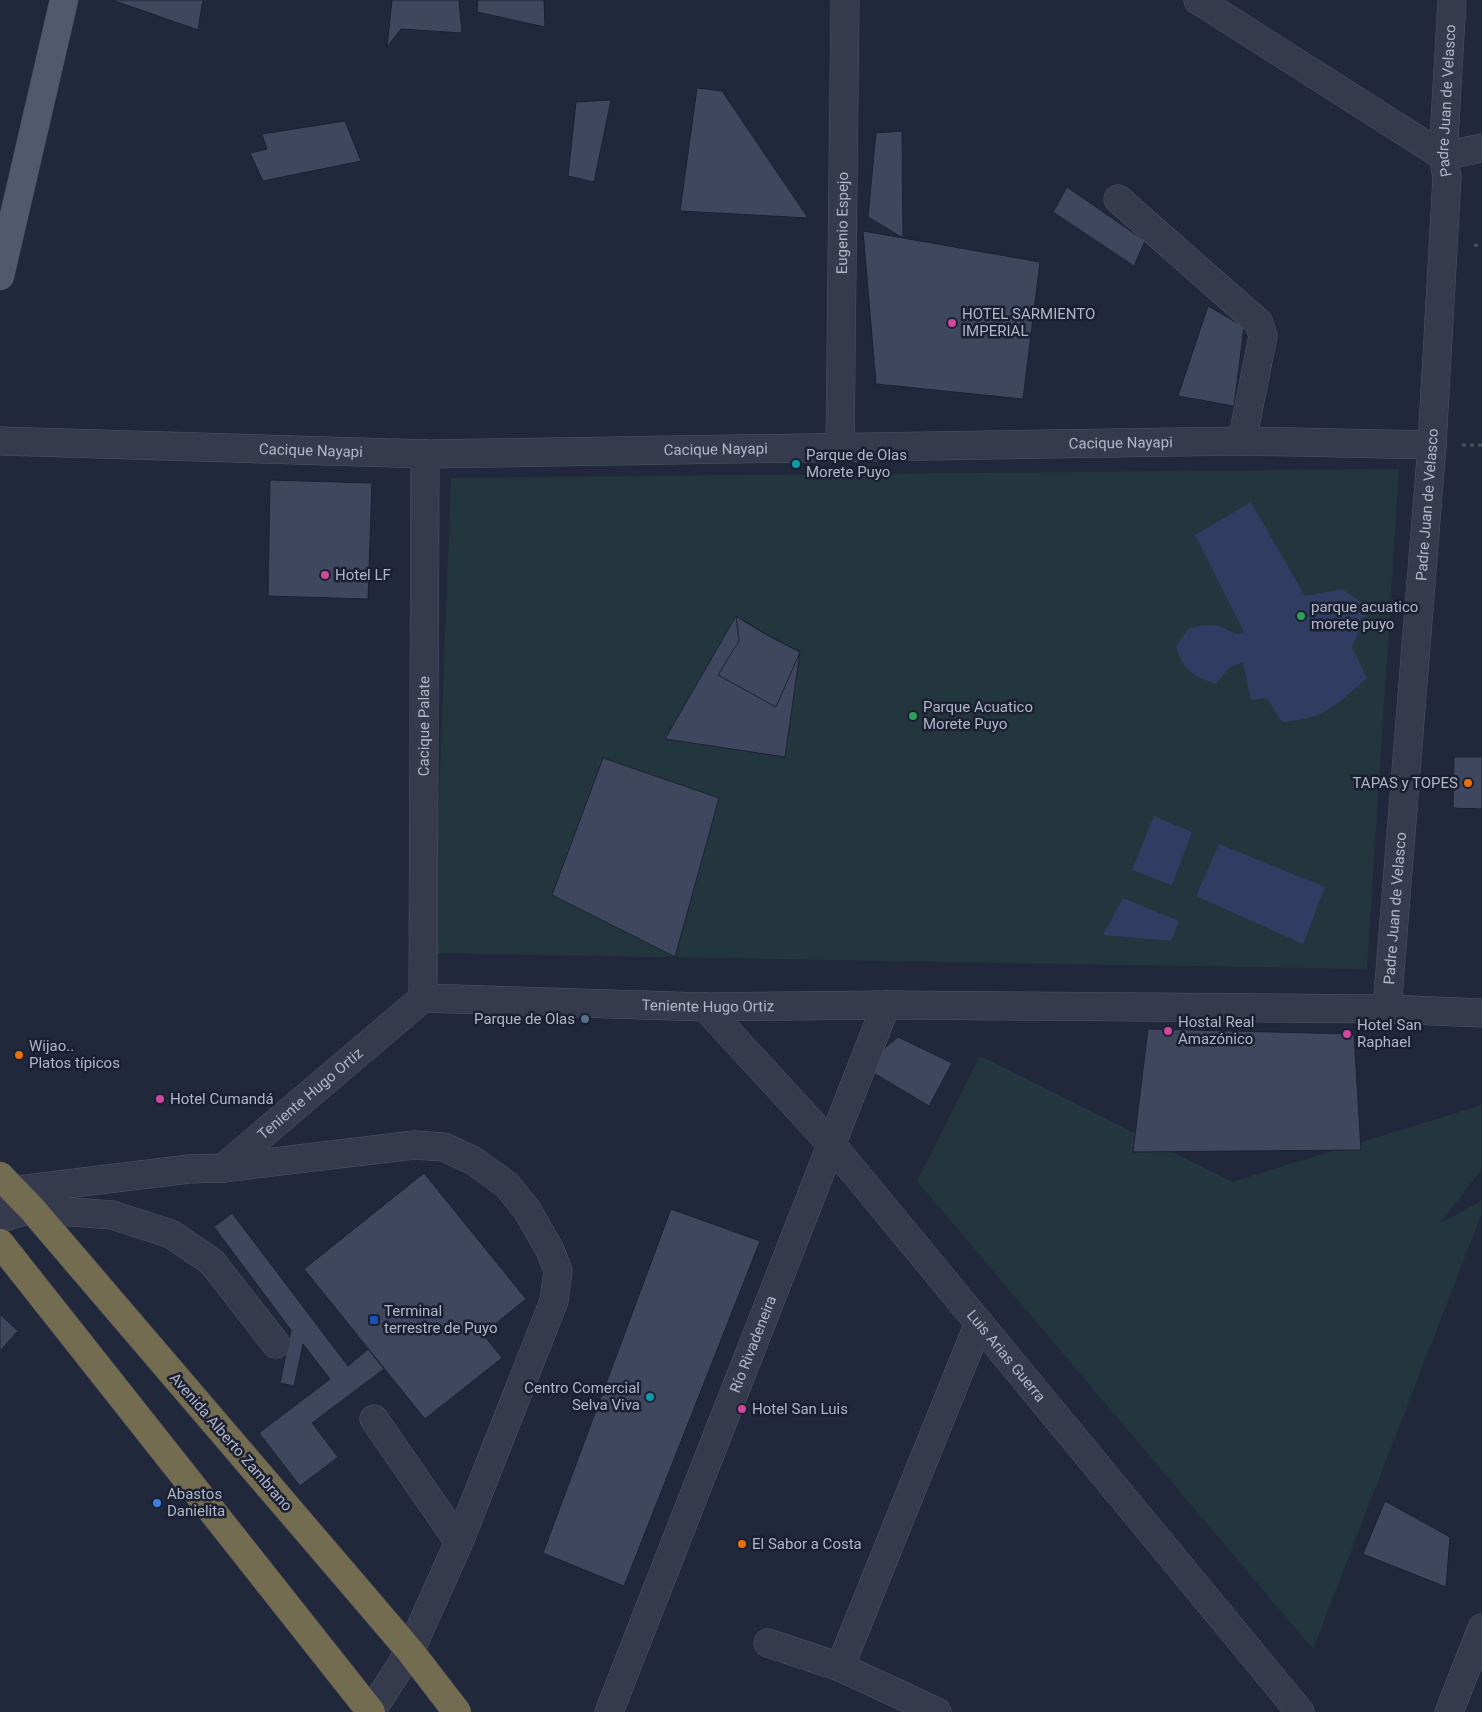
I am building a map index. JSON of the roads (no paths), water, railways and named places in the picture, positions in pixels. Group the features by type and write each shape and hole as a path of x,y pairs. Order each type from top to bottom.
{"highway":[{"name":"Avenida Alberto Zambrano","path":"4,1186 32,1209 410,1651 457,1712"},
{"path":"0,1243 371,1712"}],"main road":[{"path":"0,276 64,0"}],"street":[{"name":"Eugenio Espejo","path":"840,447 845,0"},
{"path":"1198,0 1443,156 1482,148"},
{"name":"Padre Juan de Velasco","path":"1387,1008 1432,444 1447,176 1443,156 1452,0"},
{"path":"1118,199 1259,323 1263,336 1242,441"},
{"name":"Cacique Nayapi","path":"0,441 425,454 1242,441 1432,444"},
{"name":"Cacique Palate","path":"423,998 425,454"},
{"name":"Teniente Hugo Ortiz","path":"223,1168 423,998 705,1007 886,1005 1387,1008 1482,1013"},
{"name":"Río Rivadeneira","path":"609,1712 886,1005"},
{"name":"Luis Arias Guerra","path":"705,1007 832,1144 1300,1712"},
{"path":"4,1186 189,1169 223,1168 414,1145 444,1146 472,1160 507,1184 527,1210 550,1250 558,1271 554,1301 459,1542 410,1651 371,1712"},
{"path":"0,1218 32,1209 112,1215 171,1234 212,1262 276,1344"},
{"path":"840,1668 979,1322"},
{"path":"374,1419 459,1542"},
{"path":"1448,1712 1482,1628"},
{"path":"768,1643 840,1668 937,1712"}],"water":[{"name":"parque acuatico morete puyo","path":"1251,502 1305,596 1342,589 1369,608 1352,647 1367,678 1329,709 1320,714 1298,720 1282,722 1267,698 1251,700 1243,662 1229,668 1216,684 1190,671 1178,654 1176,646 1188,629 1203,625 1220,626 1236,634 1244,632 1195,535"},
{"path":"1154,816 1192,832 1172,885 1132,870"},
{"path":"1219,844 1325,887 1303,944 1196,896"},
{"path":"1123,898 1179,921 1171,941 1103,935"}],"place":[{"name":"HOTEL SARMIENTO IMPERIAL","path":"952,323"},
{"name":"Parque de Olas Morete Puyo","path":"796,464"},
{"name":"Hotel LF","path":"325,575"},
{"name":"parque acuatico morete puyo","path":"1301,616"},
{"name":"Parque Acuatico Morete Puyo","path":"913,716"},
{"name":"TAPAS y TOPES","path":"1468,783"},
{"name":"Parque de Olas","path":"585,1019"},
{"name":"Hostal Real Amazónico","path":"1168,1031"},
{"name":"Hotel San Raphael","path":"1347,1034"},
{"name":"Wijao.. Platos típicos","path":"19,1055"},
{"name":"Hotel Cumandá","path":"160,1099"},
{"name":"Terminal terrestre de Puyo","path":"374,1320"},
{"name":"Centro Comercial Selva Viva","path":"650,1397"},
{"name":"Hotel San Luis","path":"742,1409"},
{"name":"Abastos Danielita","path":"157,1503"},
{"name":"El Sabor a Costa","path":"742,1544"}]}
